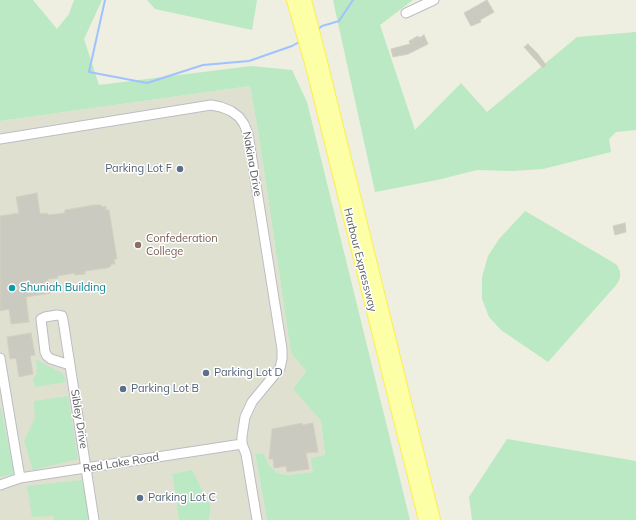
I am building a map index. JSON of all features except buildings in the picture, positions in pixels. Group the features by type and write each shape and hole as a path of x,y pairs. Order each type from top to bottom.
{"main road":[{"name":"Harbour Expressway","path":"292,0 316,62 434,520"},
{"name":"Harbour Expressway","path":"305,0 309,14 316,62 425,520"}],"street":[{"path":"406,13 434,0"},
{"name":"Nakina Drive","path":"0,139 211,106 221,107 231,111 239,117 248,134 282,349 280,368 252,402 245,417 242,444"},
{"name":"Sibley Drive","path":"70,365 51,359 45,352 41,319 46,316 62,316 64,320 94,520"},
{"path":"0,358 3,398 20,478"},
{"path":"242,444 246,454 257,520"},
{"name":"Red Lake Road","path":"0,485 20,478 242,444"}],"shaded area":[{"name":"Confederation College","path":"250,86 291,353 306,371 293,389 321,421 325,455 313,472 287,475 277,473 269,465 264,454 255,453 267,520 209,520 211,507 172,474 179,520 91,520 82,480 53,516 54,520 0,520 0,121"}],"green space":[{"path":"0,0 33,0 57,29 69,14 74,0 102,0 84,39 99,85 251,66 292,70 307,102 410,520 267,520 255,453 264,454 269,465 277,473 287,475 313,472 311,458 325,455 321,421 293,389 306,371 291,353 250,86 0,121"},
{"path":"147,0 257,0 252,30 155,9"},
{"path":"333,0 413,0 380,25 415,130 461,83 487,112 577,37 636,32 636,130 616,132 609,139 611,152 543,169 512,171 477,170 437,180 375,192"},
{"path":"525,211 617,265 620,271 620,278 617,284 548,362 501,330 489,317 482,299 482,277 488,256 499,239"},
{"path":"36,359 63,374 66,382 35,387 33,379 37,374"},
{"path":"68,396 78,459 33,470 24,441 35,418 34,401"},
{"path":"1,408 14,474 0,477 0,409"},
{"path":"507,439 636,461 636,520 472,520 469,497"},
{"path":"192,470 211,507 209,520 179,520 172,474"},
{"path":"82,480 91,520 54,520 53,516 32,517 27,486"}],"waterway":[{"path":"105,0 89,72 147,83 203,65 249,61 292,46 301,41"},
{"path":"317,30 322,26 339,21 353,0"}],"place":[{"name":"Parking Lot F","path":"180,169"},
{"name":"Confederation College","path":"138,245"},
{"name":"Shuniah Building","path":"12,288"},
{"name":"Parking Lot D","path":"206,373"},
{"name":"Parking Lot B","path":"123,389"},
{"name":"Parking Lot C","path":"140,498"}]}
